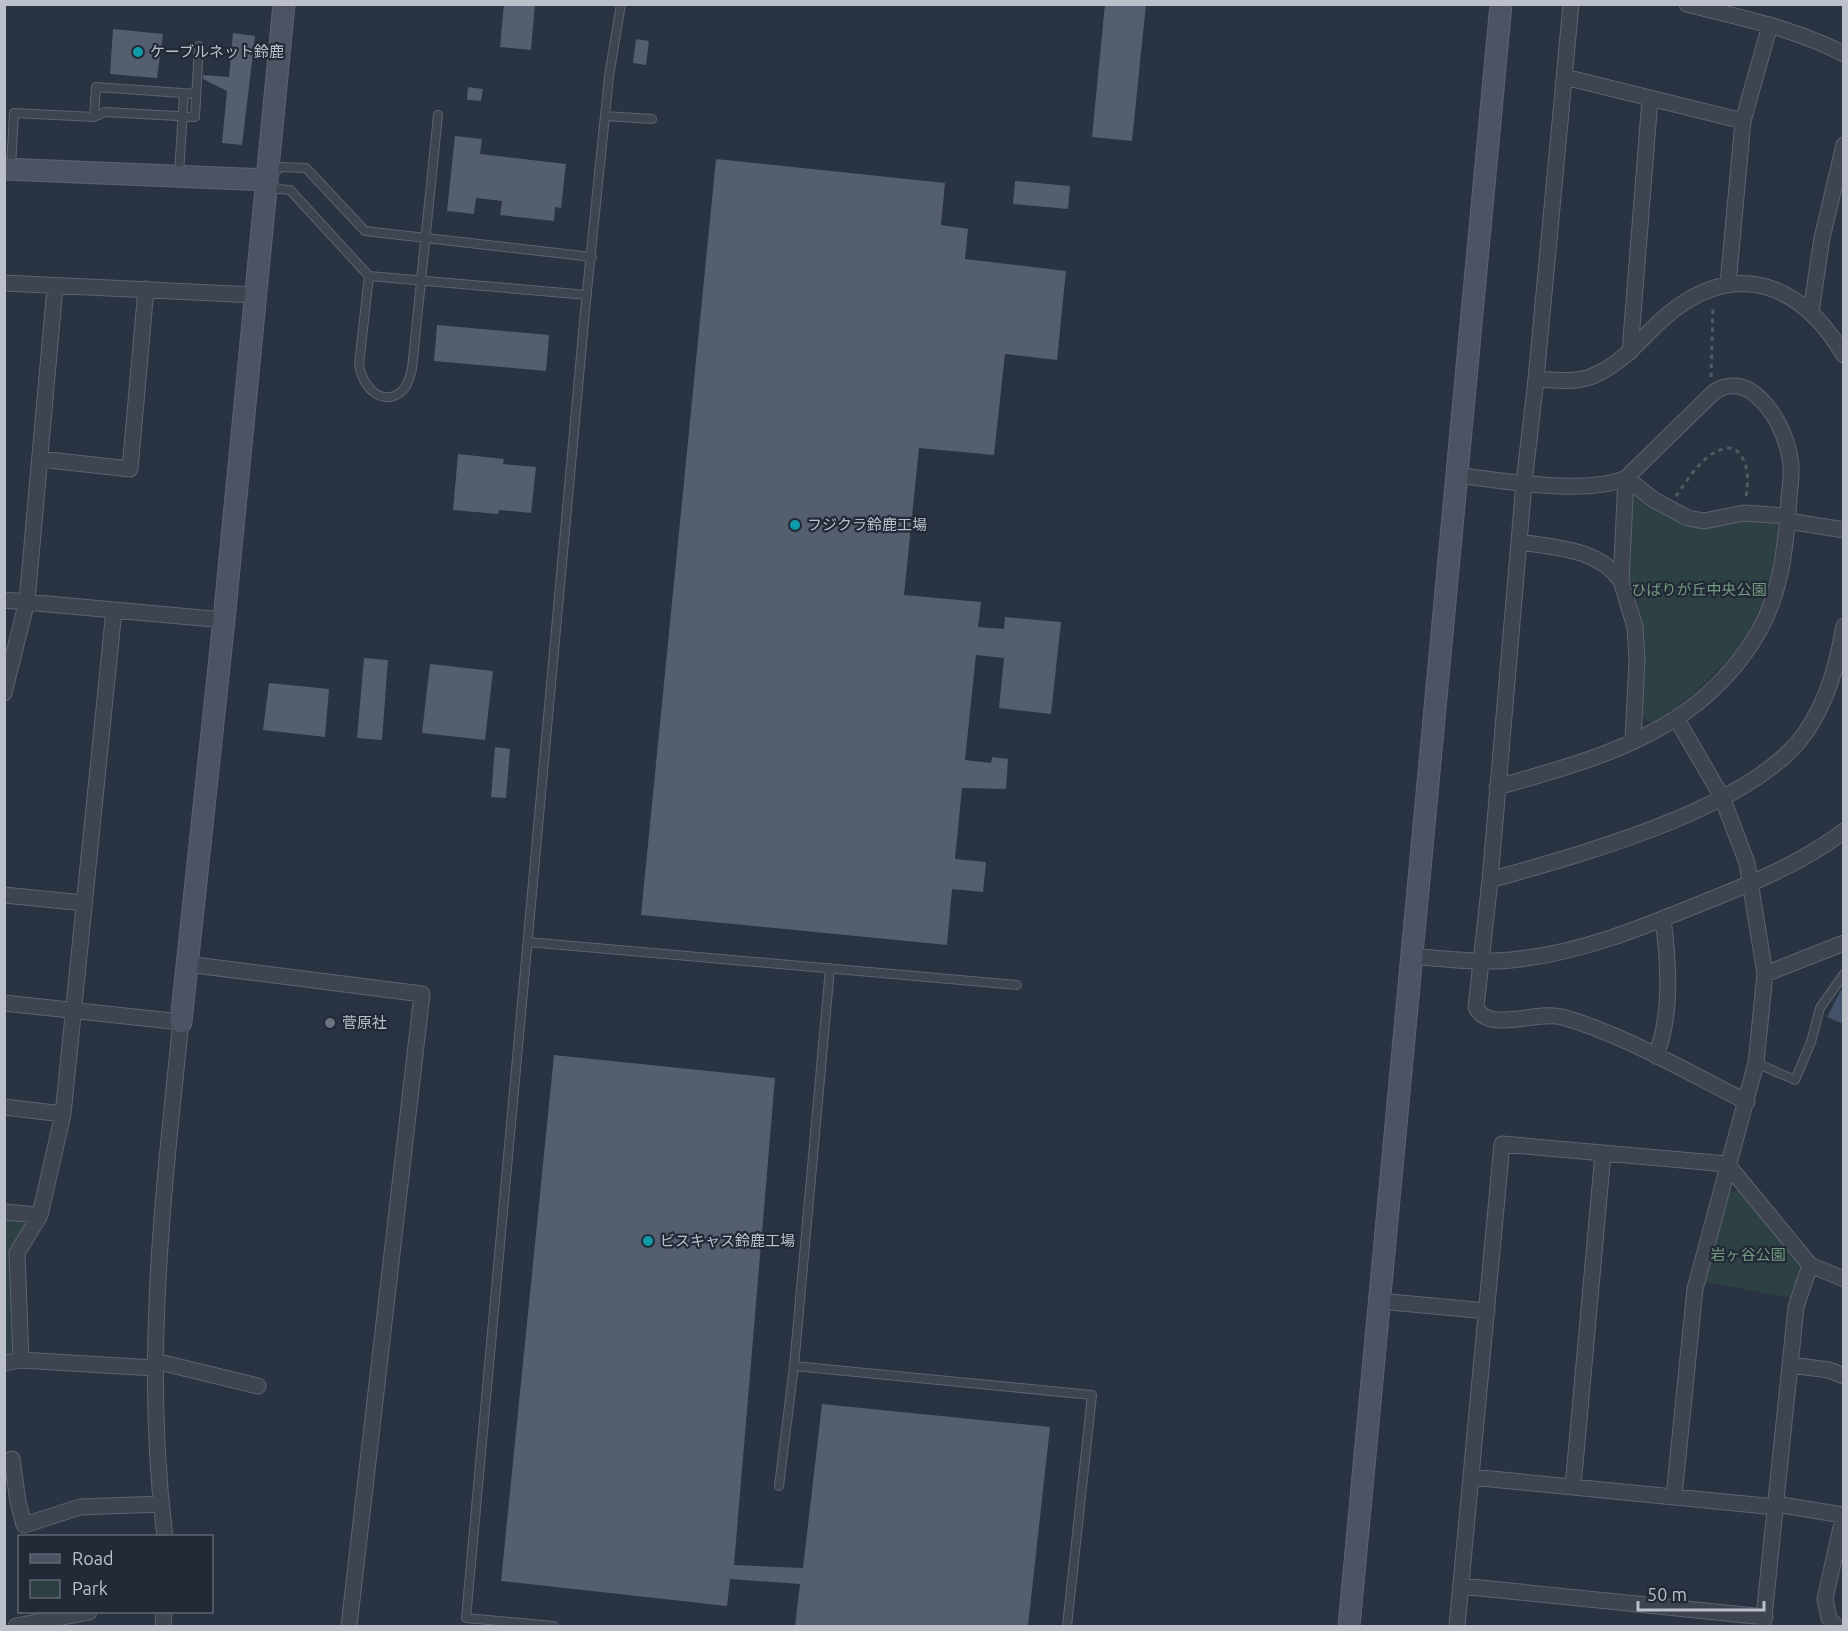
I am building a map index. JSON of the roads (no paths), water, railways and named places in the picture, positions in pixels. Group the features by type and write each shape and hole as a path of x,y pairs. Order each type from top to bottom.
{"street":[{"path":"165,1535 157,1475 156,1281 284,4"},
{"path":"1349,1626 1455,475 1502,4"},
{"path":"1571,4 1524,483 1490,880 1476,1006 1480,1015 1491,1021 1556,1016 1577,1021 1656,1056 1747,1102"},
{"path":"1687,4 1770,25 1819,41 1844,54"},
{"path":"1720,287 1743,121 1770,25"},
{"path":"1565,77 1743,121"},
{"path":"1630,352 1650,99"},
{"path":"1811,312 1822,238 1844,145"},
{"path":"8,169 267,180"},
{"path":"4,283 255,295"},
{"path":"1536,379 1576,381 1599,373 1630,352 1666,316 1720,287 1738,283 1780,292 1800,301 1829,330 1844,355"},
{"path":"4,693 27,602 55,286"},
{"path":"40,459 130,469 146,289"},
{"path":"1455,475 1524,483 1588,486 1612,484 1626,478 1714,392 1722,387 1739,386 1756,395 1772,413 1791,458 1788,518 1777,587 1760,630 1726,676 1690,710 1634,740 1604,754 1497,788"},
{"path":"1626,478 1688,518 1704,521 1744,513 1788,518 1844,530"},
{"path":"1626,478 1622,581 1635,627 1637,660 1634,740"},
{"path":"1520,542 1596,558 1612,568 1622,581"},
{"path":"4,600 224,620"},
{"path":"21,1360 17,1253 40,1215 63,1114 114,610"},
{"path":"1490,880 1621,841 1722,797 1769,770 1804,734 1822,706 1833,678 1844,626"},
{"path":"1674,1496 1695,1289 1756,1063 1765,974 1747,863 1722,797 1676,718"},
{"path":"1410,956 1482,962 1520,959 1589,946 1663,919 1790,866 1844,831"},
{"path":"4,896 84,903"},
{"path":"1656,1056 1664,1036 1666,998 1663,919"},
{"path":"1765,974 1842,948"},
{"path":"187,964 422,994 349,1626"},
{"path":"4,1003 181,1023"},
{"path":"4,1107 63,1114"},
{"path":"1457,1626 1502,1144 1727,1164 1810,1265 1844,1279"},
{"path":"1573,1487 1603,1154"},
{"path":"4,1212 40,1215"},
{"path":"1461,1586 1764,1622 1796,1307 1810,1265"},
{"path":"1379,1301 1487,1311"},
{"path":"4,1363 21,1360 155,1365 258,1386"},
{"path":"1791,1365 1829,1370 1844,1376"},
{"path":"4,1462 12,1459 18,1502 24,1524 80,1507 161,1504"},
{"path":"1471,1477 1776,1505 1843,1514 1825,1599 1829,1617 1838,1623"},
{"path":"16,1626 79,1613"}],"lane":[{"path":"554,1626 466,1618 587,295 605,116 621,4"},
{"path":"8,169 14,113 94,117 105,112 195,117 199,45"},
{"path":"94,117 96,87 196,94"},
{"path":"179,176 184,94"},
{"path":"369,276 359,364 360,376 365,386 383,396 396,395 404,390 412,369 438,115"},
{"path":"605,116 652,118"},
{"path":"587,295 369,276 290,190 278,189 267,180 280,167 306,168 365,231 592,256"},
{"path":"528,942 1017,985"},
{"path":"778,1486 795,1366 830,968"},
{"path":"1756,1063 1795,1080 1811,1042 1820,1008 1844,974"},
{"path":"795,1366 1092,1395 1066,1626"}],"water":[{"path":"1843,986 1843,1024 1827,1017"}],"place":[{"name":"ケーブルネット鈴鹿","path":"138,52"},
{"name":"フジクラ鈴鹿工場","path":"795,525"},
{"name":"菅原社","path":"330,1023"},
{"name":"ビスキャス鈴鹿工場","path":"648,1241"}],"park label":[{"name":"ひばりが丘中央公園","path":"1699,590"},
{"name":"岩ヶ谷公園","path":"1748,1255"}]}
